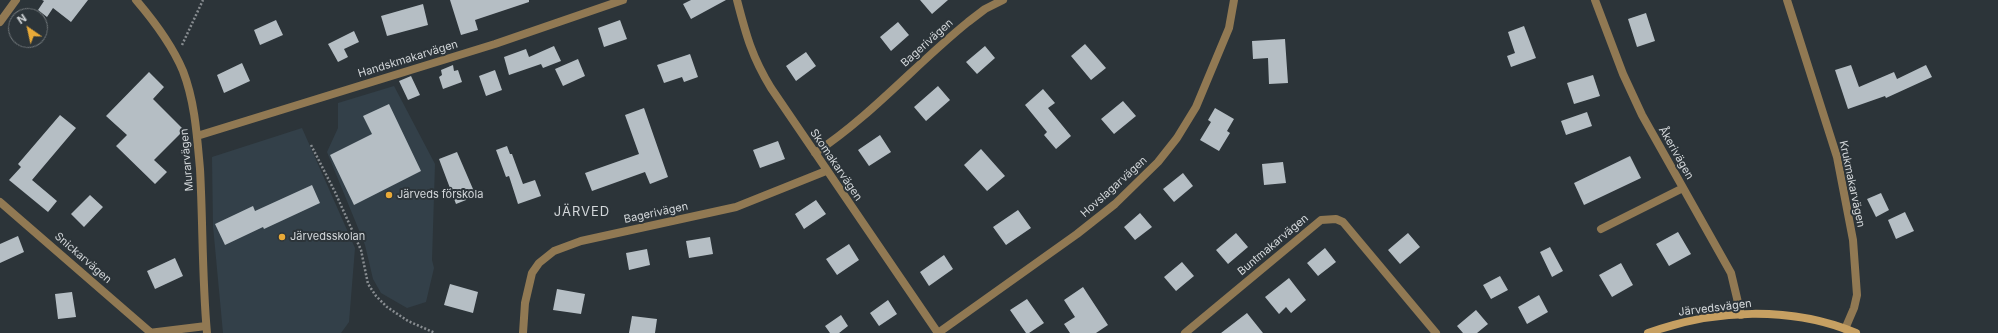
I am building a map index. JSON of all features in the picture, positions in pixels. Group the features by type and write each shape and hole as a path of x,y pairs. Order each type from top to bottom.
{"street":[{"path":"0,22 16,0"},
{"name":"Murarvägen","path":"136,0 155,22 176,56 192,101 197,136 207,330"},
{"name":"Handskmakarvägen","path":"197,136 487,46 623,0"},
{"name":"Skomakarvägen","path":"737,0 748,42 757,65 826,171 938,333"},
{"name":"Bagerivägen","path":"815,153 837,139 864,116 968,22 985,9 1003,0"},
{"name":"Hovslagarvägen","path":"938,333 1077,234 1115,204 1158,162 1177,138 1196,107 1224,41 1234,0"},
{"name":"Åkerivägen","path":"1595,0 1623,74 1642,115 1731,273 1741,315"},
{"name":"Krukmakarvägen","path":"1787,0 1837,157 1853,240 1857,294 1854,308 1845,329"},
{"name":"Bagerivägen","path":"523,333 525,303 532,273 539,263 554,252 576,243 736,207 826,171"},
{"path":"1601,229 1683,188"},
{"name":"Snickarvägen","path":"0,202 149,332"},
{"name":"Buntmakarvägen","path":"1185,333 1321,220 1329,219 1343,222 1436,333"},
{"name":"Järvedsvägen","path":"1648,333 1670,325 1707,318 1774,314 1809,318 1856,333"},
{"path":"149,332 207,330"}],"path":[{"path":"176,56 203,0"},
{"path":"311,145 335,192 361,250 368,284 376,296 387,307 408,321 435,333"}],"shaded area":[{"name":"Järveds förskola","path":"394,86 435,164 432,260 434,268 426,302 407,308 381,293 373,279 365,245 327,152 338,128 338,103"},
{"name":"Järvedsskolan","path":"302,128 355,248 349,322 341,333 223,333 213,226 212,157"}],"building":[{"path":"42,0 88,0 71,22 53,8 48,16 48,8 39,8 44,1"},
{"path":"450,0 529,0 529,2 475,20 478,30 461,35"},
{"path":"691,0 726,0 691,19 683,4"},
{"path":"920,0 948,0 932,14"},
{"path":"423,4 428,25 387,36 381,16"},
{"path":"1646,13 1655,41 1637,47 1628,19"},
{"path":"276,20 283,35 260,45 254,30"},
{"path":"620,20 627,39 604,47 598,28"},
{"path":"898,22 909,35 891,51 880,37"},
{"path":"1524,26 1536,58 1511,67 1507,56 1515,53 1508,32"},
{"path":"354,31 359,42 344,49 348,57 338,62 328,44"},
{"path":"1285,39 1288,83 1269,84 1268,58 1253,59 1252,41"},
{"path":"1085,44 1106,68 1091,80 1071,56"},
{"path":"554,46 561,61 543,68 541,64 509,75 504,57 526,49 529,57"},
{"path":"985,46 995,58 977,74 966,62"},
{"path":"806,52 816,66 796,81 786,66"},
{"path":"690,54 698,77 684,82 682,77 664,83 657,65"},
{"path":"578,59 585,76 563,86 555,69"},
{"path":"242,63 250,81 224,93 217,75"},
{"path":"453,65 454,71 458,70 462,82 443,89 439,77 442,75 441,70"},
{"path":"1851,65 1859,87 1894,72 1897,79 1926,65 1932,77 1886,98 1885,96 1848,109 1835,70"},
{"path":"495,70 502,90 486,96 479,76"},
{"path":"149,72 164,87 153,99 184,130 154,160 167,172 155,184 116,146 127,135 106,116"},
{"path":"1593,75 1600,96 1574,104 1567,83"},
{"path":"411,76 420,95 408,100 399,81"},
{"path":"938,86 950,100 926,121 914,107"},
{"path":"1043,89 1055,103 1048,108 1071,136 1056,149 1044,135 1047,132 1025,105"},
{"path":"1123,101 1136,116 1114,134 1101,119"},
{"path":"389,104 421,171 354,205 330,155 372,134 363,116"},
{"path":"644,108 668,177 650,184 645,172 592,191 585,173 639,154 625,115"},
{"path":"1215,108 1234,119 1227,131 1230,133 1219,151 1200,140 1211,122 1208,120"},
{"path":"1587,112 1592,126 1566,135 1561,121"},
{"path":"60,115 76,128 32,180 57,201 48,212 9,180 21,167 18,164"},
{"path":"880,135 891,152 869,166 858,150"},
{"path":"778,141 785,159 760,168 753,150"},
{"path":"507,146 510,154 512,154 523,184 535,180 541,196 518,204 509,176 506,177 496,150"},
{"path":"981,149 1005,176 987,191 964,165"},
{"path":"457,152 476,196 456,204 439,159"},
{"path":"1630,156 1641,178 1584,205 1574,183"},
{"path":"1283,162 1286,183 1264,185 1262,164"},
{"path":"1183,173 1193,186 1174,202 1163,189"},
{"path":"312,185 320,203 225,245 215,224 253,206 255,211"},
{"path":"1881,193 1889,210 1876,217 1867,199"},
{"path":"90,195 103,207 84,227 71,214"},
{"path":"816,200 826,214 804,229 795,214"},
{"path":"1018,210 1031,228 1006,245 993,227"},
{"path":"1905,212 1914,231 1896,239 1888,220"},
{"path":"1140,213 1152,227 1135,240 1124,227"},
{"path":"1678,232 1691,254 1669,266 1656,244"},
{"path":"1236,233 1248,247 1228,264 1216,250"},
{"path":"1408,233 1420,247 1400,264 1388,250"},
{"path":"18,236 24,252 0,263 0,244"},
{"path":"710,237 713,254 689,258 686,241"},
{"path":"849,244 859,260 837,275 826,259"},
{"path":"1550,247 1563,271 1552,277 1540,252"},
{"path":"1325,248 1336,262 1318,276 1307,263"},
{"path":"647,249 650,265 629,270 626,253"},
{"path":"944,255 953,269 929,286 920,272"},
{"path":"175,258 183,276 155,289 147,271"},
{"path":"1182,262 1194,276 1176,291 1164,277"},
{"path":"1621,263 1633,285 1612,297 1599,275"},
{"path":"1500,276 1508,290 1491,299 1483,285"},
{"path":"1289,278 1306,300 1291,313 1286,307 1279,314 1265,297"},
{"path":"450,284 478,292 473,313 444,305"},
{"path":"1083,287 1108,325 1096,333 1070,333 1064,324 1075,317 1064,300"},
{"path":"557,289 585,294 581,314 553,310"},
{"path":"72,292 76,317 58,319 55,294"},
{"path":"1539,295 1548,312 1527,324 1518,307"},
{"path":"1027,299 1044,323 1029,333 1026,333 1010,310"},
{"path":"888,300 897,314 879,326 870,313"},
{"path":"1476,310 1488,324 1477,333 1463,333 1457,326"},
{"path":"1247,313 1263,333 1221,333"},
{"path":"841,315 848,326 839,333 830,333 825,326"},
{"path":"632,316 657,319 655,333 629,333"}],"place":[{"name":"Järveds förskola","path":"389,195"},
{"name":"Järvedsskolan","path":"282,237"}],"district":[{"name":"JÄRVED","path":"582,212"}]}
